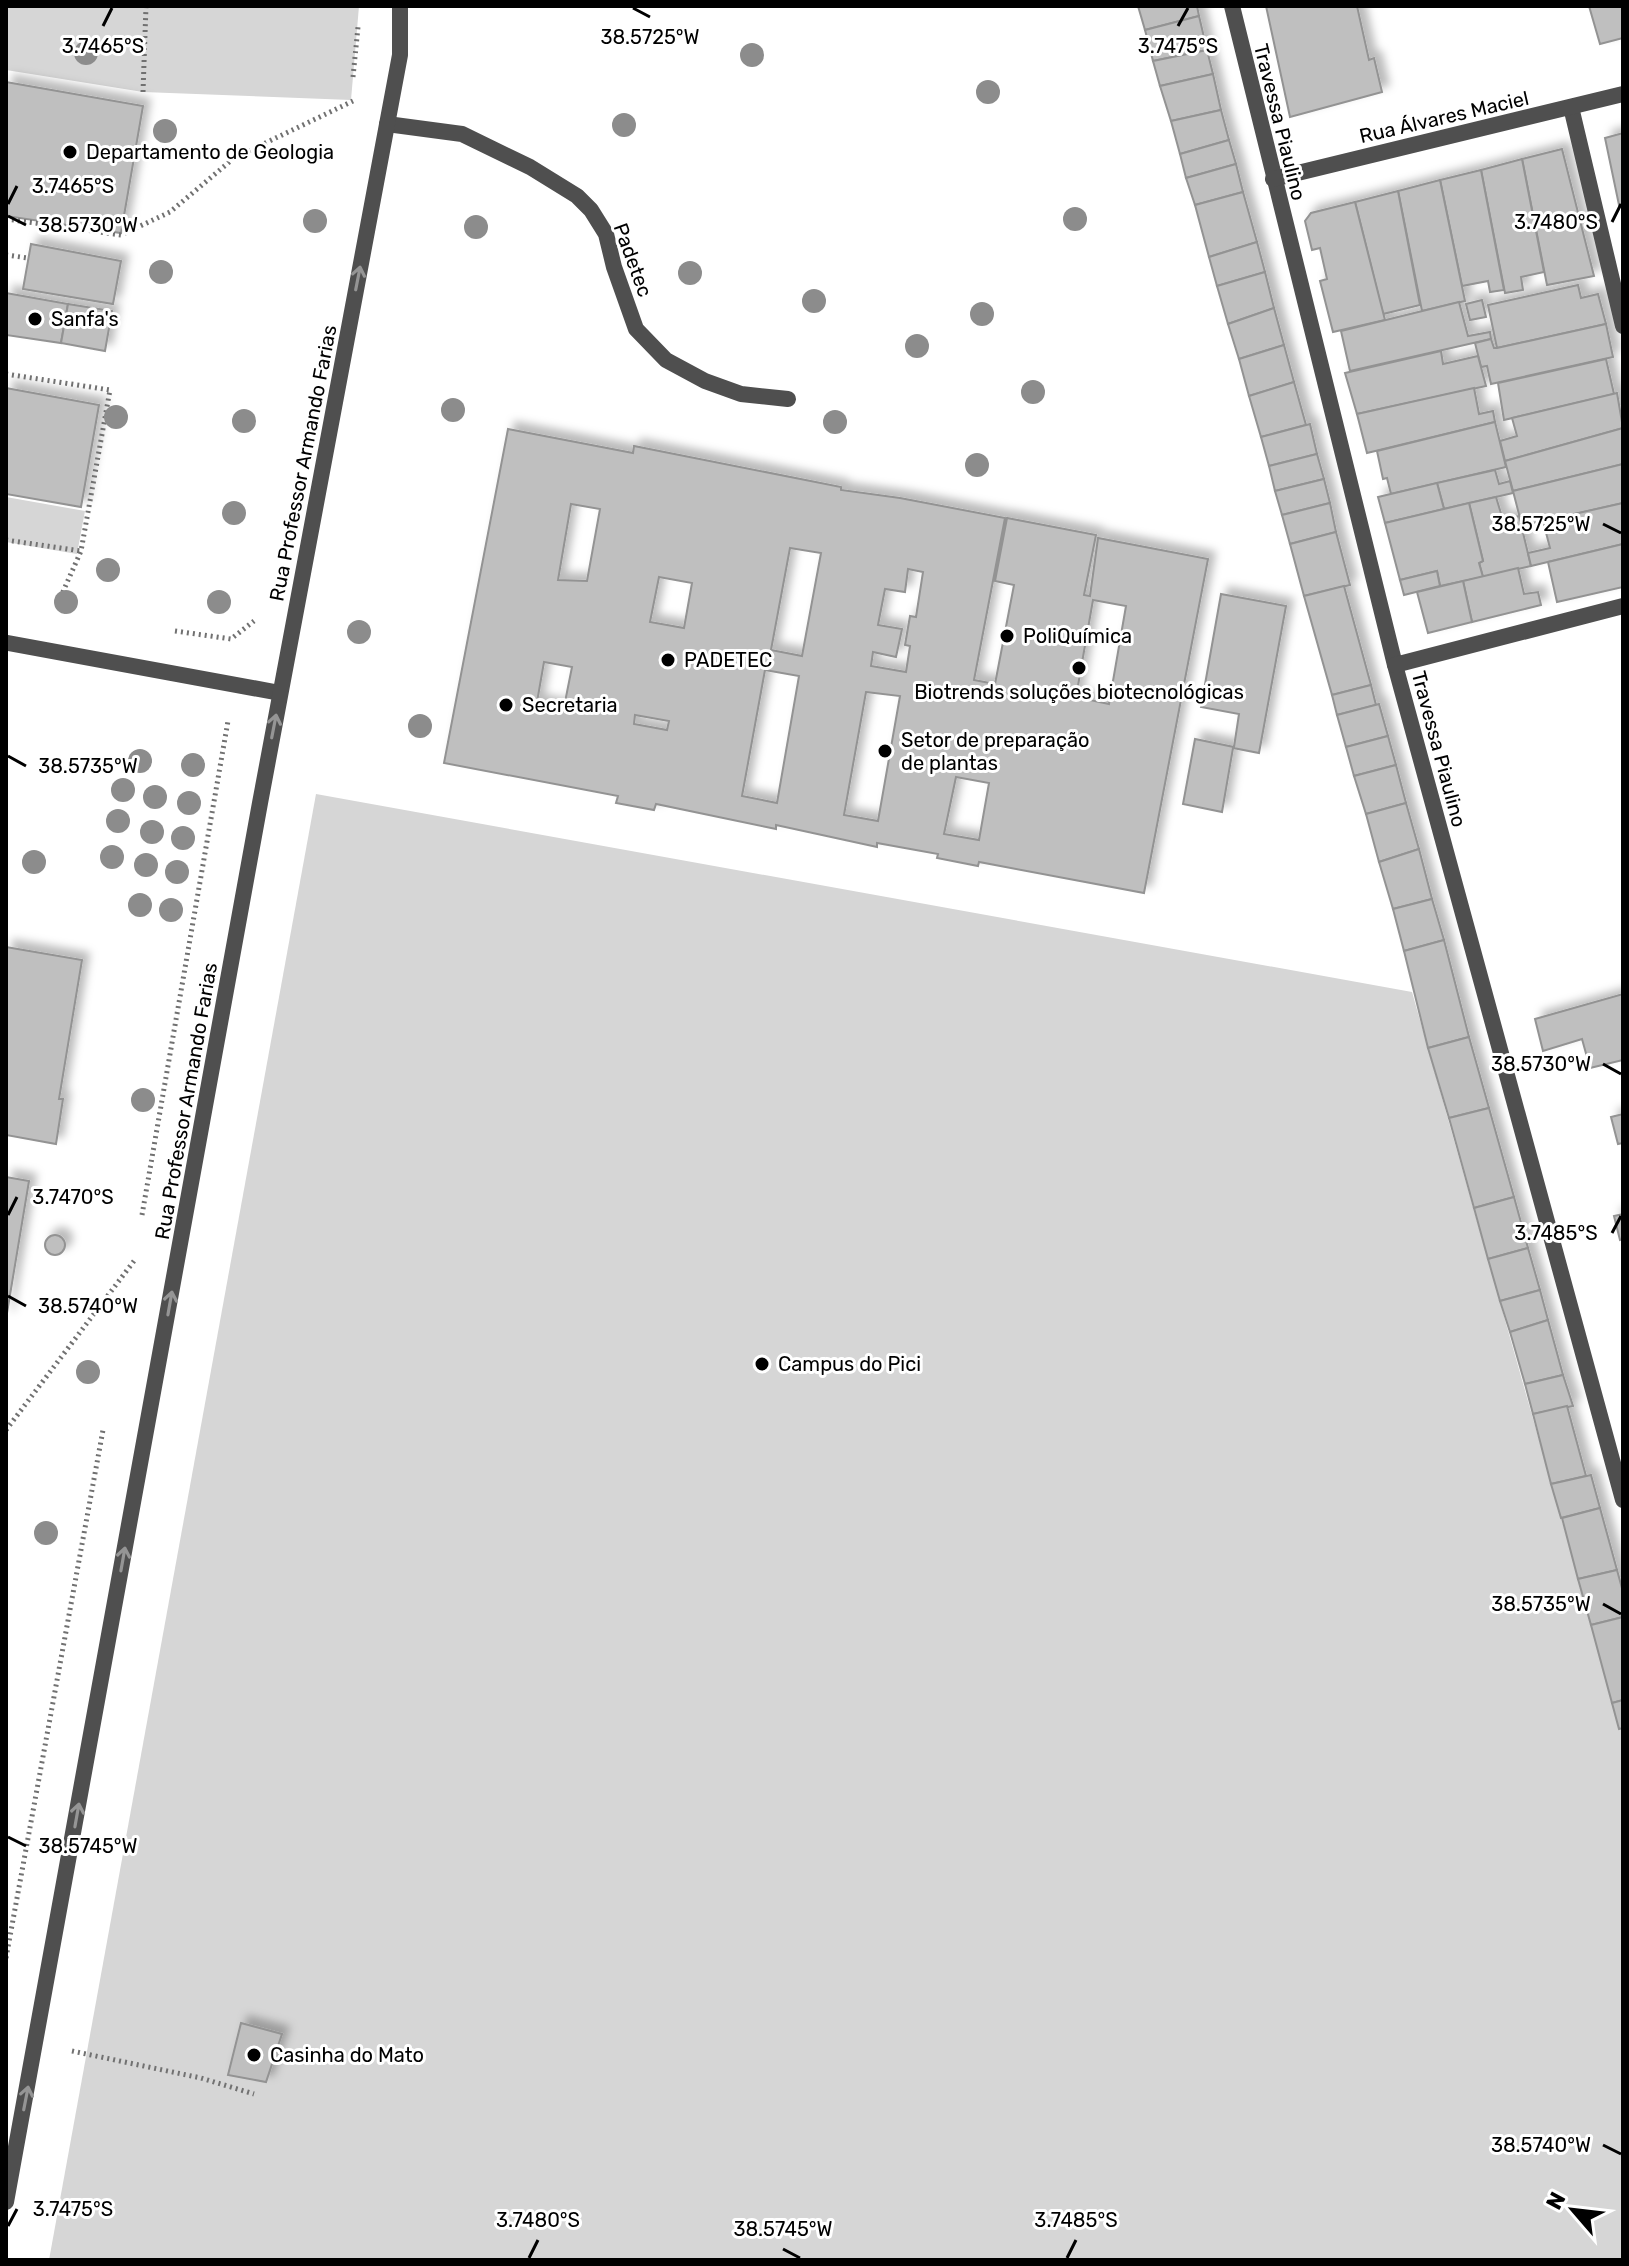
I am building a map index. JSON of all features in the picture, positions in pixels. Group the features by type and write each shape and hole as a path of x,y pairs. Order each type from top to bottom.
{"street":[{"name":"Rua Professor Armando Farias","path":"6,2202 280,693 400,55 400,6"},
{"name":"Travessa Piaulino","path":"1232,6 1395,665 1623,1500"},
{"name":"Rua Álvares Maciel","path":"1273,179 1623,94"},
{"path":"1571,107 1623,326"},
{"name":"Padetec","path":"387,124 462,134 530,167 577,196 591,210 606,234 636,329 666,360 705,381 741,394 788,399"},
{"path":"1395,665 1623,606"},
{"path":"8,643 280,693"}],"path":[{"path":"143,92 146,6"},
{"path":"353,86 360,12"},
{"path":"351,100 387,124"},
{"path":"348,116 351,100"},
{"path":"6,219 121,235 170,212 234,158 351,100"},
{"path":"6,255 28,258"},
{"path":"6,374 110,390 81,551 58,603 68,614"},
{"path":"6,540 81,551"},
{"path":"172,630 231,639 254,621 257,606"},
{"path":"140,1230 234,684"},
{"path":"131,1276 137,1245"},
{"path":"6,1430 134,1261"},
{"path":"6,1958 106,1416"},
{"path":"36,2044 201,2078 254,2094"}],"shaded area":[{"path":"6,6 359,6 351,100 143,92 6,70"},
{"path":"6,497 85,511 77,554 6,542"},
{"path":"316,794 1412,992 1623,1736 1623,2260 49,2260"}],"building":[{"path":"1138,6 1197,6 1199,16 1145,30"},
{"path":"1266,6 1357,6 1369,60 1374,58 1382,92 1290,117"},
{"path":"1589,6 1623,6 1623,38 1600,44"},
{"path":"1199,16 1207,50 1153,61 1145,30"},
{"path":"1207,50 1213,74 1160,86 1153,61"},
{"path":"1213,74 1221,110 1171,121 1160,86"},
{"name":"Departamento de Geologia","path":"6,82 143,106 121,233 6,216"},
{"path":"1221,110 1229,140 1180,154 1171,121"},
{"path":"1623,133 1623,204 1619,205 1605,138"},
{"path":"1229,140 1236,164 1186,178 1180,154"},
{"path":"1562,149 1594,276 1547,285 1522,159"},
{"path":"1522,159 1544,272 1521,277 1523,290 1505,293 1481,170"},
{"path":"1236,164 1243,192 1195,205 1186,178"},
{"path":"1481,170 1504,290 1490,292 1488,281 1462,286 1440,180"},
{"path":"1440,180 1465,301 1422,311 1398,191"},
{"path":"1398,191 1420,305 1383,314 1355,202"},
{"path":"1243,192 1257,242 1209,257 1195,205"},
{"path":"1355,202 1385,320 1333,332 1320,281 1327,279 1320,248 1312,250 1305,221 1311,213"},
{"path":"1257,242 1265,272 1217,286 1209,257"},
{"path":"31,244 121,261 113,304 23,289"},
{"path":"1265,272 1274,308 1228,324 1217,286"},
{"path":"1578,285 1581,298 1598,294 1606,324 1497,348 1488,305"},
{"name":"Sanfa's","path":"6,293 68,304 61,343 6,335"},
{"path":"1482,300 1486,317 1470,320 1466,304"},
{"path":"1459,302 1468,336 1490,332 1491,339 1350,371 1341,331"},
{"path":"68,304 112,311 105,351 61,343"},
{"path":"1274,308 1284,345 1239,359 1228,324"},
{"path":"1606,324 1613,357 1491,384 1487,366 1481,367 1475,343 1491,339 1494,348 1497,348"},
{"path":"1284,345 1294,382 1249,396 1239,359"},
{"path":"1441,351 1443,364 1478,356 1486,386 1357,414 1345,373"},
{"path":"1606,359 1614,394 1504,420 1498,383"},
{"path":"1294,382 1306,425 1261,437 1249,396"},
{"path":"6,388 99,405 81,507 6,494"},
{"path":"1474,388 1479,414 1493,411 1495,422 1367,453 1357,414"},
{"path":"1617,393 1623,428 1505,461 1500,441 1517,436 1512,418"},
{"path":"1495,422 1506,467 1391,494 1387,478 1383,479 1377,451"},
{"path":"1310,424 1317,454 1269,466 1261,437"},
{"path":"1623,428 1623,464 1513,491 1505,461"},
{"name":"PADETEC","path":"508,429 633,453 634,446 841,487 841,490 1005,518 974,680 995,684 1014,585 995,581 1007,518 1096,535 1084,595 1090,596 1098,538 1208,559 1144,893 979,862 978,866 937,858 938,854 877,843 877,847 656,804 654,810 616,803 618,796 444,763","holes":["571,504 600,509 587,581 558,580","790,548 821,553 802,656 771,650","908,569 923,572 916,617 910,616 905,645 910,646 906,672 871,666 873,652 896,657 902,629 878,625 885,589 905,592","659,577 692,583 684,628 650,622","1093,600 1126,606 1109,704 1076,697","544,662 572,667 564,707 537,702","765,670 799,676 777,803 742,796","866,692 900,696 878,821 844,815","635,715 669,721 667,730 634,724","956,777 989,783 979,840 944,834"]},
{"path":"1317,454 1324,479 1275,491 1269,466"},
{"path":"1623,464 1623,503 1522,526 1513,491"},
{"path":"1495,470 1499,484 1510,481 1513,493 1444,509 1437,483"},
{"path":"1324,479 1330,503 1282,515 1275,491"},
{"path":"1437,483 1444,509 1385,523 1378,497"},
{"path":"1496,497 1503,520 1519,516 1531,566 1483,577 1479,563 1483,561 1469,503"},
{"path":"1330,503 1336,532 1290,544 1282,515"},
{"path":"1469,503 1483,561 1479,563 1483,577 1440,586 1437,571 1400,580 1385,523"},
{"path":"1623,503 1623,544 1531,566 1528,553 1550,548 1543,521"},
{"path":"1336,532 1350,585 1304,596 1290,544"},
{"path":"1623,544 1623,587 1557,602 1548,562"},
{"path":"1518,568 1524,594 1538,592 1541,605 1472,622 1463,581"},
{"path":"1437,571 1440,586 1404,595 1400,580"},
{"path":"1463,581 1472,622 1428,633 1417,592"},
{"path":"1344,586 1371,685 1332,695 1304,596"},
{"path":"1221,594 1286,606 1259,753 1233,748 1222,812 1183,804 1195,739 1234,747 1239,714 1201,707"},
{"path":"1371,685 1376,705 1337,715 1332,695"},
{"path":"1379,704 1388,736 1346,747 1337,715"},
{"path":"1388,736 1396,765 1354,776 1346,747"},
{"path":"1396,765 1406,803 1366,814 1354,776"},
{"path":"1406,803 1419,849 1379,862 1366,814"},
{"path":"1419,849 1432,899 1393,909 1379,862"},
{"path":"1432,899 1444,940 1404,951 1393,909"},
{"path":"1444,940 1469,1037 1428,1048 1404,951"},
{"path":"6,947 82,960 59,1099 63,1099 56,1144 6,1135"},
{"path":"1623,994 1623,1060 1590,1068 1582,1039 1543,1051 1535,1019"},
{"path":"1469,1037 1489,1108 1449,1118 1428,1048"},
{"path":"1489,1108 1514,1197 1474,1208 1449,1118"},
{"path":"1623,1114 1623,1143 1618,1144 1611,1117"},
{"path":"6,1177 29,1181 6,1319"},
{"path":"1514,1197 1528,1248 1488,1259 1474,1208"},
{"path":"1623,1214 1623,1239 1620,1240 1614,1216"},
{"path":"55,1235 62,1238 65,1245 62,1252 55,1255 48,1252 45,1245 48,1238"},
{"path":"1528,1248 1540,1290 1500,1301 1488,1259"},
{"path":"1540,1290 1548,1320 1510,1332 1500,1301"},
{"path":"1548,1320 1563,1375 1525,1384 1510,1332"},
{"path":"1563,1375 1573,1406 1533,1414 1525,1384"},
{"path":"1567,1406 1586,1476 1551,1484 1533,1414"},
{"path":"1591,1475 1600,1508 1561,1518 1551,1484"},
{"path":"1600,1508 1617,1570 1578,1579 1562,1518"},
{"path":"1617,1570 1623,1592 1623,1617 1591,1625 1578,1579"},
{"path":"1623,1617 1623,1700 1612,1703 1591,1625"},
{"path":"1623,1700 1623,1728 1619,1729 1612,1703"},
{"name":"Casinha do Mato","path":"241,2023 282,2034 266,2082 228,2075"}],"place":[{"name":"Departamento de Geologia","path":"70,152"},
{"name":"Sanfa's","path":"35,319"},
{"name":"PoliQuímica","path":"1007,636"},
{"name":"PADETEC","path":"668,660"},
{"name":"Biotrends soluções biotecnológicas","path":"1079,668"},
{"name":"Secretaria","path":"506,705"},
{"name":"Setor de preparação de plantas","path":"885,751"},
{"name":"Campus do Pici","path":"762,1364"},
{"name":"Casinha do Mato","path":"254,2055"}]}
